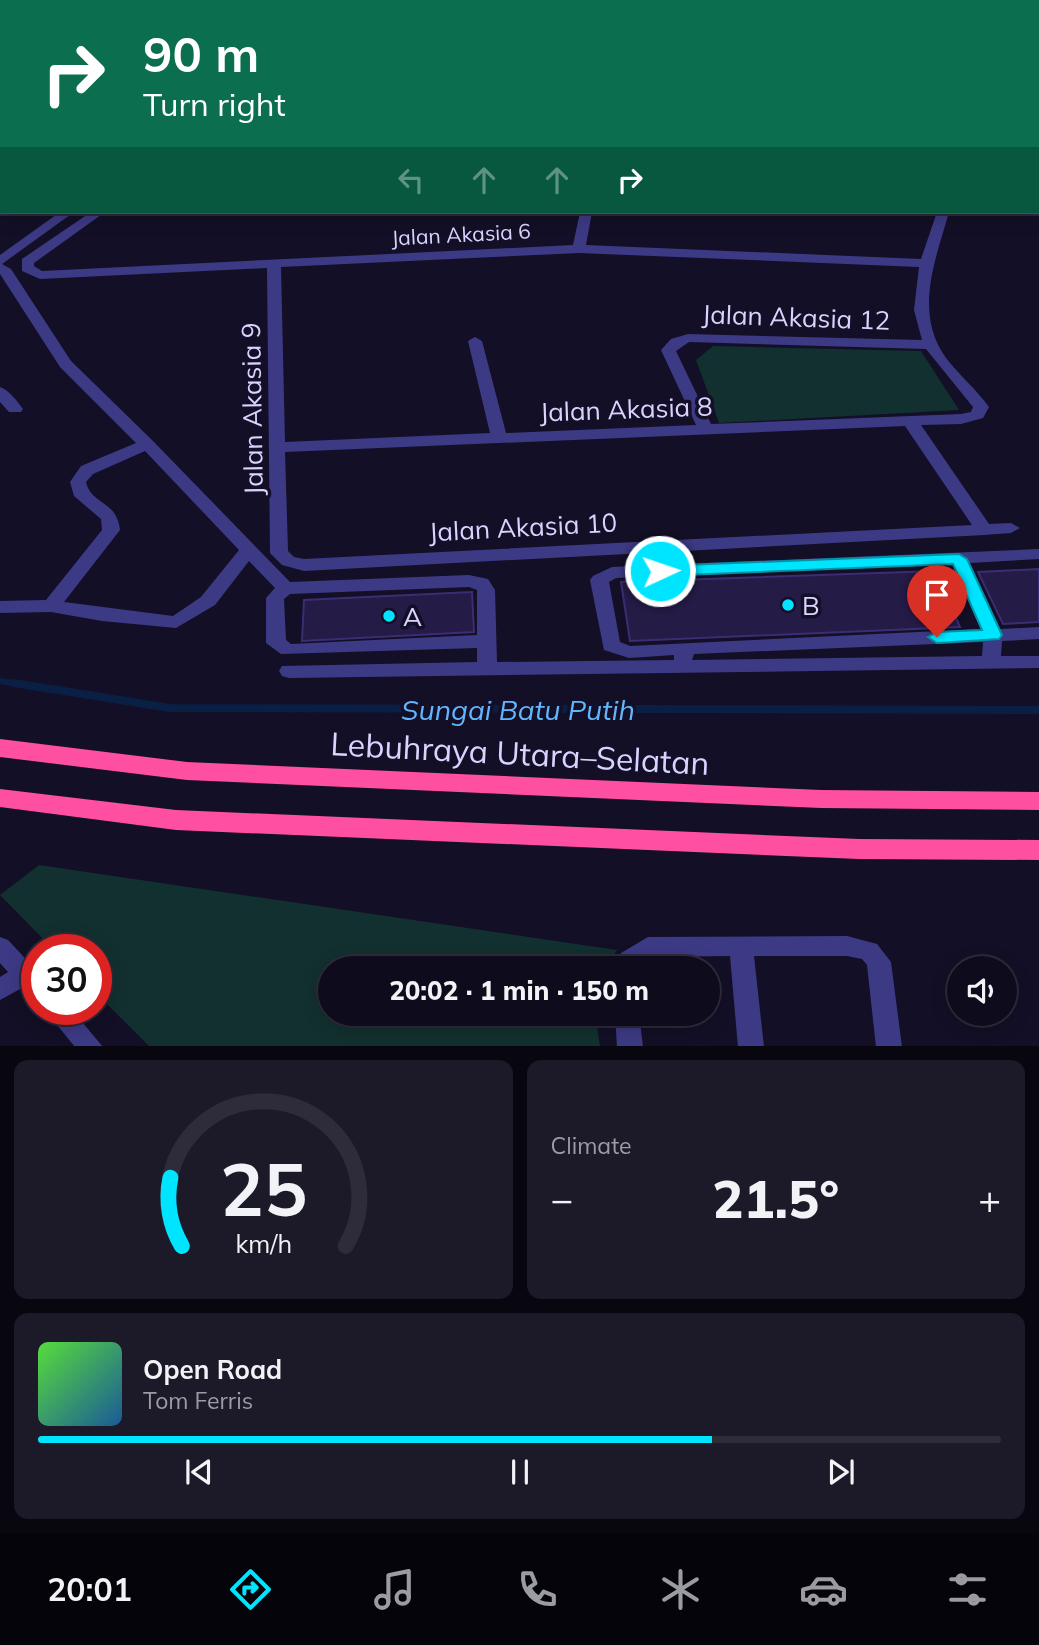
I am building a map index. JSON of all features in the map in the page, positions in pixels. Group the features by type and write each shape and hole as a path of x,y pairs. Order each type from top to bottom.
{"highway":[{"name":"Lebuhraya Utara–Selatan","path":"0,748 187,771 821,799 1039,801"},
{"path":"0,798 176,820 859,849 1039,850"}],"street":[{"path":"0,261 65,214"},
{"name":"Jalan Akasia 6","path":"96,214 27,262 27,268 40,275 579,249 927,263"},
{"path":"579,249 586,214"},
{"path":"931,345 920,313 927,263 942,214"},
{"name":"Jalan Akasia 9","path":"274,265 279,553"},
{"path":"0,268 6,272 65,365 147,443 285,588"},
{"name":"Jalan Akasia 12","path":"705,430 668,349 676,342 688,338 931,345"},
{"path":"475,341 499,438"},
{"name":"Jalan Akasia 8","path":"277,447 961,419 977,415 981,407 931,345"},
{"path":"0,392 15,409"},
{"path":"910,421 984,530"},
{"path":"51,606 111,530 110,517 80,492 78,482 87,470 147,443"},
{"name":"Jalan Akasia 10","path":"279,553 288,561 304,565 1012,528"},
{"path":"0,607 51,606 102,615 176,622 208,601 248,551"},
{"path":"1039,554 612,573 601,577 598,584 611,646 629,652 684,657 1039,662"},
{"path":"959,559 993,635 991,662"},
{"path":"486,641 288,650 276,643 275,598 285,588 476,581 486,590 487,668"},
{"path":"289,671 487,668 1039,633"},
{"path":"636,956 648,947 847,946 869,951 880,962 889,1046"},
{"path":"0,947 21,970"},
{"path":"741,947 751,1046"},
{"path":"0,990 21,984"},
{"path":"71,1025 91,1046"},
{"path":"628,1026 629,1046"}],"green space":[{"path":"713,346 921,351 959,410 719,423 696,360"},
{"path":"39,865 617,950 613,956 318,956 318,1026 597,1026 600,1046 149,1046 112,1009 112,934 38,934 0,895"}],"building":[{"path":"1039,569 1039,622 1003,624 978,572"},
{"name":"B","path":"936,571 960,627 630,641 621,582"},
{"name":"A","path":"472,592 474,632 302,641 304,600"}],"waterway":[{"name":"Sungai Batu Putih","path":"0,681 25,685"},
{"name":"Sungai Batu Putih","path":"14,683 170,708 1039,710"}],"place":[{"name":"B","path":"788,605"},
{"name":"A","path":"389,616"}],"route":[{"path":"660,571 959,559 993,635 937,637"}]}
